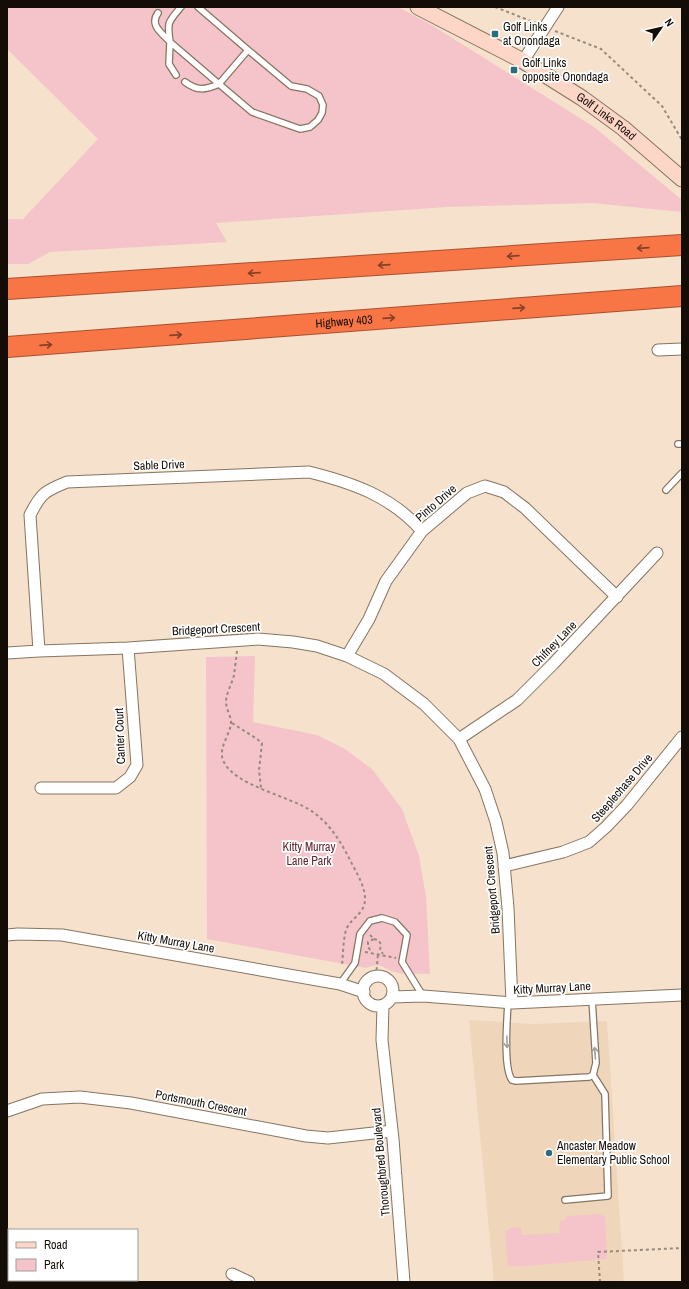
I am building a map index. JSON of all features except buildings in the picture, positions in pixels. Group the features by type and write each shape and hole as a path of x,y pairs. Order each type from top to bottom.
{"highway":[{"path":"7,289 682,245"},
{"name":"Highway 403","path":"7,347 682,296"}],"main road":[{"name":"Golf Links Road","path":"418,7 523,61 582,98 623,128 682,179"}],"street":[{"path":"523,61 558,7"},
{"path":"658,350 682,349"},
{"name":"Sable Drive","path":"39,651 30,515 37,501 47,490 67,482 308,472 359,487 386,500 411,519 422,531"},
{"name":"Pinto Drive","path":"347,656 369,619 386,581 422,531 467,493 485,486 504,492 525,508 617,597"},
{"name":"Chifney Lane","path":"459,739 516,700 553,664 657,553"},
{"name":"Bridgeport Crescent","path":"7,653 128,648 258,639 317,646 347,656 384,674 424,704 459,739 485,789 496,822 503,853 508,908 510,1003"},
{"name":"Canter Court","path":"41,788 116,788 130,777 137,765 128,648"},
{"name":"Steeplechase Drive","path":"504,866 563,852 589,842 627,805 682,737"},
{"name":"Kitty Murray Lane","path":"7,936 18,934 62,935 340,984 369,983"},
{"path":"382,976 387,979 392,992 388,1002 378,1004 367,1000 369,983 382,976"},
{"name":"Kitty Murray Lane","path":"392,992 510,1003 682,995"},
{"name":"Thoroughbred Boulevard","path":"378,1004 392,1131 404,1282"},
{"name":"Portsmouth Crescent","path":"7,1111 42,1099 80,1097 131,1103 306,1136 328,1138 392,1131"},
{"path":"232,1274 249,1282"}],"lane":[{"path":"176,75 169,64 170,42 168,28 169,21 180,7"},
{"path":"158,13 155,16 154,24 158,30 218,84 252,112 300,129 310,127 318,120 322,113 323,105 319,96 307,89 291,86 248,50 208,10 198,7"},
{"path":"185,82 192,88 202,89 218,84 248,50"},
{"path":"666,490 682,473"},
{"path":"340,984 355,963 360,934 370,921 382,918 395,922 407,935 402,962 424,996"},
{"path":"565,1200 608,1196 604,1094 594,1075 596,1063 592,999"},
{"path":"510,1003 506,1038 509,1077 512,1080 589,1077 594,1075"}],"path":[{"path":"495,7 602,49 662,106 682,140"},
{"path":"238,640 234,675 226,702 232,723 223,746 223,760 228,769 244,782 296,802 326,822 343,846 360,880 365,904 348,926 346,931 340,984"},
{"path":"232,723 262,743 259,770 261,788"},
{"path":"362,931 369,932 374,939 378,940 381,944 380,950 384,955"},
{"path":"372,953 368,947 368,942 374,939"},
{"path":"357,950 403,959"},
{"path":"369,983 378,954"},
{"path":"600,1282 598,1252 682,1248"}],"shaded area":[{"name":"Ancaster Meadow Elementary Public School","path":"469,1020 534,1024 607,1021 624,1282 494,1282"}],"green space":[{"path":"7,7 398,7 433,26 594,127 682,200 682,212 592,203 447,207 216,223 227,242 50,252 28,264 7,264 7,219 23,219 98,139 7,49"},
{"name":"Kitty Murray Lane Park","path":"255,656 253,722 317,735 345,749 372,769 402,809 419,856 426,897 430,974 398,973 379,965 366,968 207,939 206,657"},
{"path":"600,1214 605,1217 607,1259 515,1267 508,1266 505,1232 512,1227 521,1228 522,1235 559,1233 560,1221 566,1220 566,1216"}],"place":[{"name":"Golf Links at Onondaga","path":"495,34"},
{"name":"Golf Links opposite Onondaga","path":"514,70"},
{"name":"Ancaster Meadow Elementary Public School","path":"549,1153"}]}
